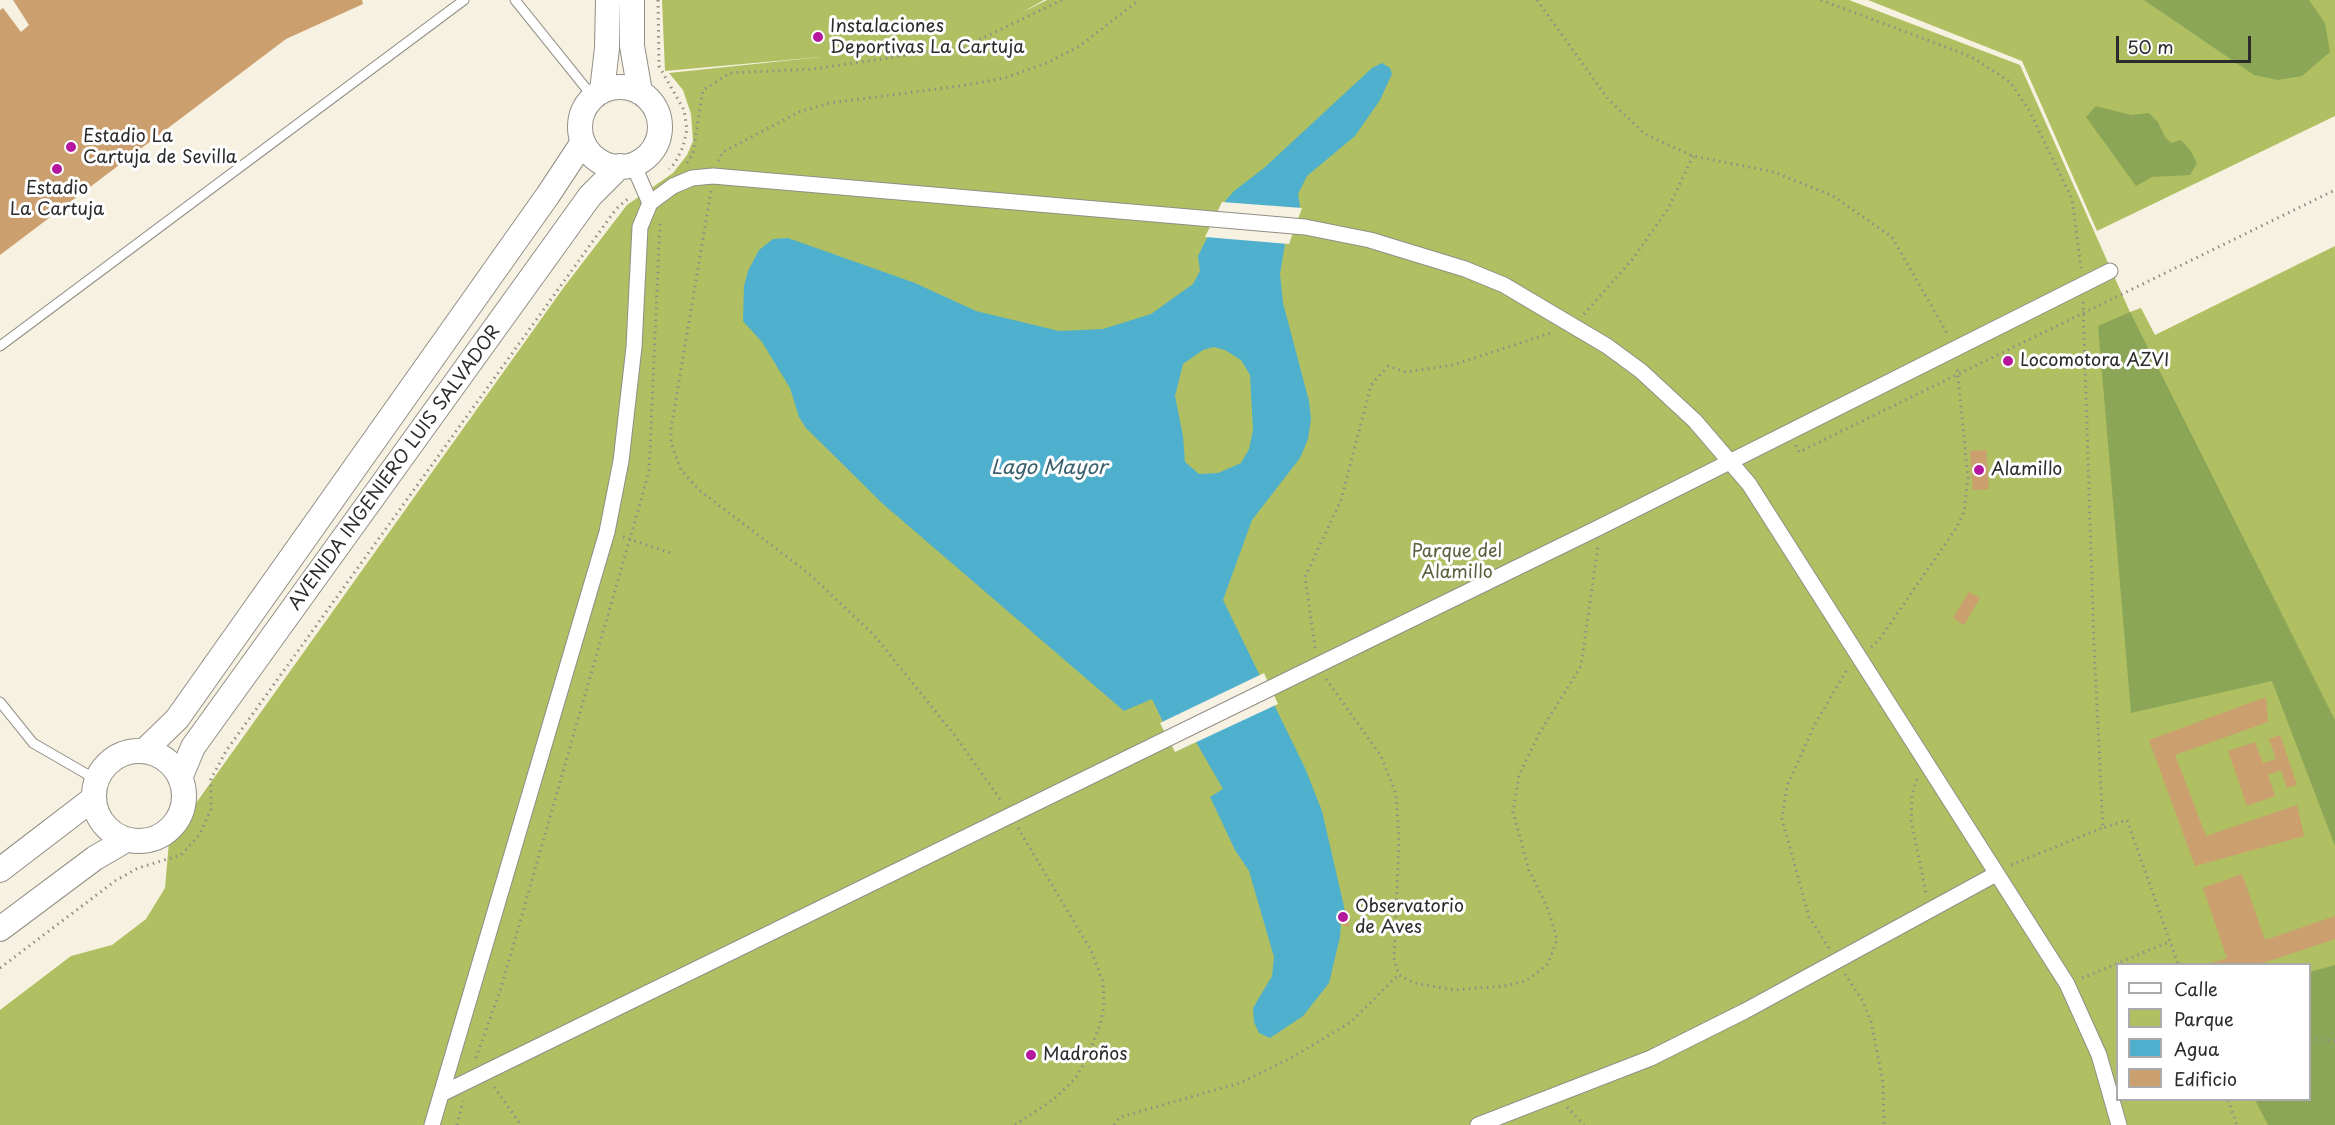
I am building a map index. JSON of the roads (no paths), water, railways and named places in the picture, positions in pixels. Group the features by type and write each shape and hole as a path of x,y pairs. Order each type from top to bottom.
{"street":[{"path":"598,94 628,87 640,92 650,100 659,124 653,148 644,158 627,165 598,160 583,142 581,118 598,94 608,48 608,0"},
{"path":"632,0 632,46 640,92"},
{"name":"AVENIDA INGENIERO LUIS SALVADOR","path":"144,751 177,719 548,195 583,142"},
{"path":"627,165 644,188 650,203"},
{"name":"AVENIDA INGENIERO LUIS SALVADOR","path":"180,778 193,747 590,196 627,165"},
{"path":"432,1125 607,532 621,461 634,348 640,227 650,203 673,186 692,178 713,176 1305,227 1370,240 1464,269 1504,285 1574,326 1641,371 1695,421 1749,484 1923,761 2067,984 2099,1055 2119,1125"},
{"path":"441,1094 1600,527 2110,271"},
{"path":"144,751 159,755 172,765 180,778 184,792 183,807 178,820 156,839 141,842 126,840 114,834 96,812 95,789 104,768 115,758 129,752 144,751"},
{"path":"0,870 95,789"},
{"path":"0,929 95,858 126,840"},
{"path":"1478,1125 1651,1058 1996,874"}],"lane":[{"path":"0,346 464,0"},
{"path":"514,0 598,94"},
{"path":"0,702 33,743 95,789"}],"water":[{"name":"Lago Mayor","path":"1382,63 1390,68 1392,74 1380,100 1355,136 1307,176 1298,194 1300,206 1285,244 1280,274 1283,303 1309,401 1311,419 1308,439 1300,458 1252,520 1223,600 1305,768 1322,811 1345,911 1338,923 1341,923 1340,937 1329,983 1303,1016 1270,1038 1259,1033 1254,1022 1253,1008 1272,976 1274,957 1249,871 1235,850 1210,797 1223,789 1196,742 1177,751 1152,699 1124,711 883,504 806,428 799,417 790,388 762,342 743,321 744,286 748,271 759,250 773,239 788,238 915,283 976,311 1059,331 1103,329 1151,314 1193,284 1200,271 1198,256 1226,200 1234,191 1264,168 1372,68","holes":["1214,347 1225,350 1241,360 1250,375 1253,430 1249,449 1241,463 1218,473 1199,474 1185,462 1183,436 1175,396 1183,364 1203,350"]}],"place":[{"name":"Instalaciones Deportivas La Cartuja","path":"818,37"},
{"name":"Estadio La Cartuja de Sevilla","path":"71,147"},
{"name":"Estadio La Cartuja","path":"57,169"},
{"name":"Locomotora AZVI","path":"2008,361"},
{"name":"Alamillo","path":"1979,470"},
{"name":"Observatorio de Aves","path":"1343,917"},
{"name":"Madroños","path":"1031,1055"}],"park label":[{"name":"Parque del Alamillo","path":"1457,562"}]}
